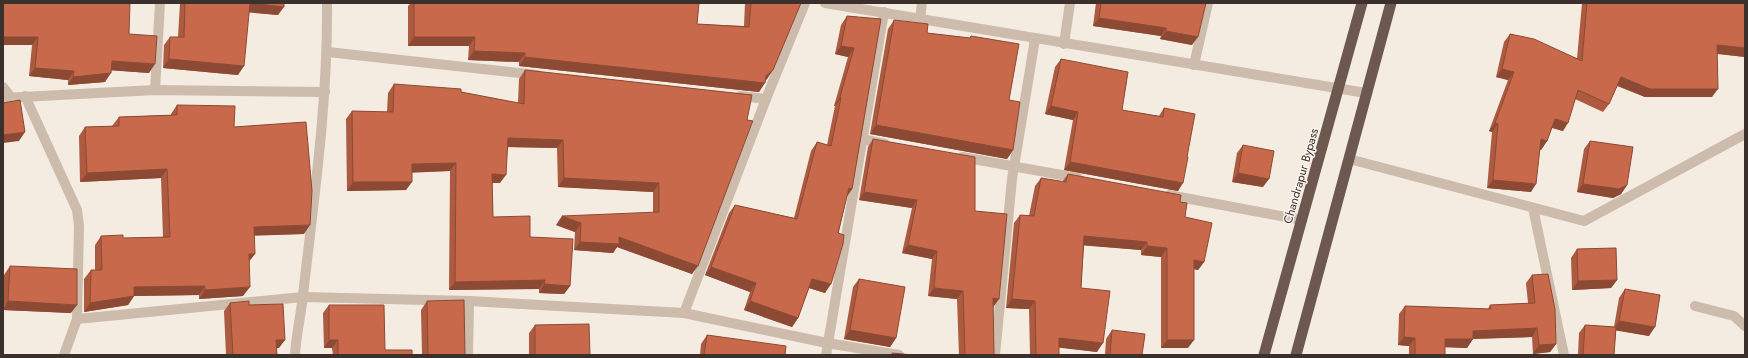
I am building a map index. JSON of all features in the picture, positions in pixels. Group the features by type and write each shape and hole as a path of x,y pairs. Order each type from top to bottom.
{"highway":[{"name":"Chandrapur Bypass","path":"1264,355 1362,3"},
{"path":"1296,355 1390,3"}],"street":[{"path":"155,90 160,3"},
{"path":"295,355 303,297 325,92 328,52 328,3"},
{"path":"684,314 766,99 806,3"},
{"path":"825,3 1064,44 1366,93"},
{"path":"920,19 922,3"},
{"path":"1064,44 1070,3"},
{"path":"1194,65 1208,3"},
{"path":"826,355 884,12"},
{"path":"995,355 1015,166 1035,39"},
{"path":"328,52 547,76"},
{"path":"3,87 7,97 155,90 325,92"},
{"path":"727,95 766,99"},
{"path":"25,96 77,210 79,226 77,319 64,355"},
{"path":"1349,159 1584,221 1745,134"},
{"path":"862,139 892,145"},
{"path":"954,156 1015,166 1084,180"},
{"path":"1162,194 1302,220"},
{"path":"1533,208 1564,355"},
{"path":"77,319 303,297 469,301 684,314 827,343 899,355"},
{"path":"468,355 469,301"},
{"path":"1695,306 1734,316 1745,326"}],"building":[{"path":"3,3 130,3 129,34 157,36 155,64 112,61 111,73 73,77 74,71 35,68 38,37 3,37"},
{"path":"185,3 250,3 244,66 169,59 170,37 184,37"},
{"path":"250,3 284,3 284,7"},
{"path":"414,3 699,3 697,24 749,27 751,3 801,3 773,70 766,76 765,83 525,57 525,53 474,51 475,37 414,37"},
{"path":"1101,3 1206,3 1198,37 1166,31 1166,28 1099,18"},
{"path":"1587,3 1745,3 1745,48 1717,45 1718,89 1650,89 1621,77 1609,104 1578,90 1568,123 1555,119 1547,141 1541,139 1536,184 1493,180 1498,124 1495,123 1514,72 1502,69 1510,34 1534,39 1582,61"},
{"path":"847,16 881,19 852,189 849,188 838,233 844,235 843,244 831,284 812,279 798,318 750,301 756,283 711,267 735,205 797,219 817,142 831,146 840,97 854,48 841,46"},
{"path":"894,20 928,24 927,33 970,38 971,36 1019,44 1009,100 1020,102 1013,150 876,125"},
{"path":"1061,59 1128,72 1122,110 1163,117 1164,108 1195,114 1183,183 1070,162 1078,112 1051,106"},
{"path":"525,70 752,95 747,120 753,121 698,266 619,237 619,244 580,242 581,223 562,216 659,212 659,183 564,178 563,140 508,138 506,175 492,174 493,217 530,216 530,237 573,239 570,286 544,284 545,280 455,282 456,163 412,164 412,182 353,182 352,111 393,112 394,84 461,89 461,92 524,104"},
{"path":"20,100 25,132 3,135 3,103"},
{"path":"177,105 235,106 234,127 306,122 312,191 310,225 254,227 255,254 249,254 250,287 205,290 205,286 134,287 134,296 90,303 91,270 102,270 101,236 123,235 123,238 170,237 167,169 87,173 85,127 119,126 119,117 177,115"},
{"path":"873,139 975,157 975,211 1007,214 999,299 993,298 994,355 965,355 963,291 934,288 937,251 908,245 917,200 864,192"},
{"path":"1590,141 1633,147 1627,185 1619,189 1583,184"},
{"path":"1243,145 1274,151 1269,179 1238,173"},
{"path":"1068,174 1181,195 1180,202 1187,203 1185,217 1212,223 1204,262 1194,260 1194,340 1167,340 1167,248 1147,246 1147,242 1084,236 1081,288 1110,291 1103,343 1059,338 1059,355 1036,355 1035,301 1012,299 1020,215 1034,216 1041,178 1066,182"},
{"path":"1616,248 1617,280 1578,281 1577,249"},
{"path":"10,266 77,269 77,305 8,301"},
{"path":"1548,274 1555,309 1556,344 1539,345 1537,328 1473,331 1473,339 1445,339 1445,355 1415,355 1415,338 1404,337 1405,306 1491,309 1490,305 1535,303 1532,275"},
{"path":"859,279 905,287 896,338 850,330"},
{"path":"1625,289 1660,295 1655,327 1619,321"},
{"path":"464,300 465,355 428,355 427,301"},
{"path":"249,301 249,305 283,304 285,340 276,340 277,355 233,355 230,303"},
{"path":"329,305 384,305 385,350 412,350 412,355 338,355 338,340 329,340"},
{"path":"589,324 590,355 535,355 535,325"},
{"path":"1585,325 1616,327 1614,355 1583,355"},
{"path":"1112,330 1145,334 1142,355 1110,355"},
{"path":"707,335 786,346 785,355 704,355"},
{"path":"892,353 913,355 892,355"}]}
